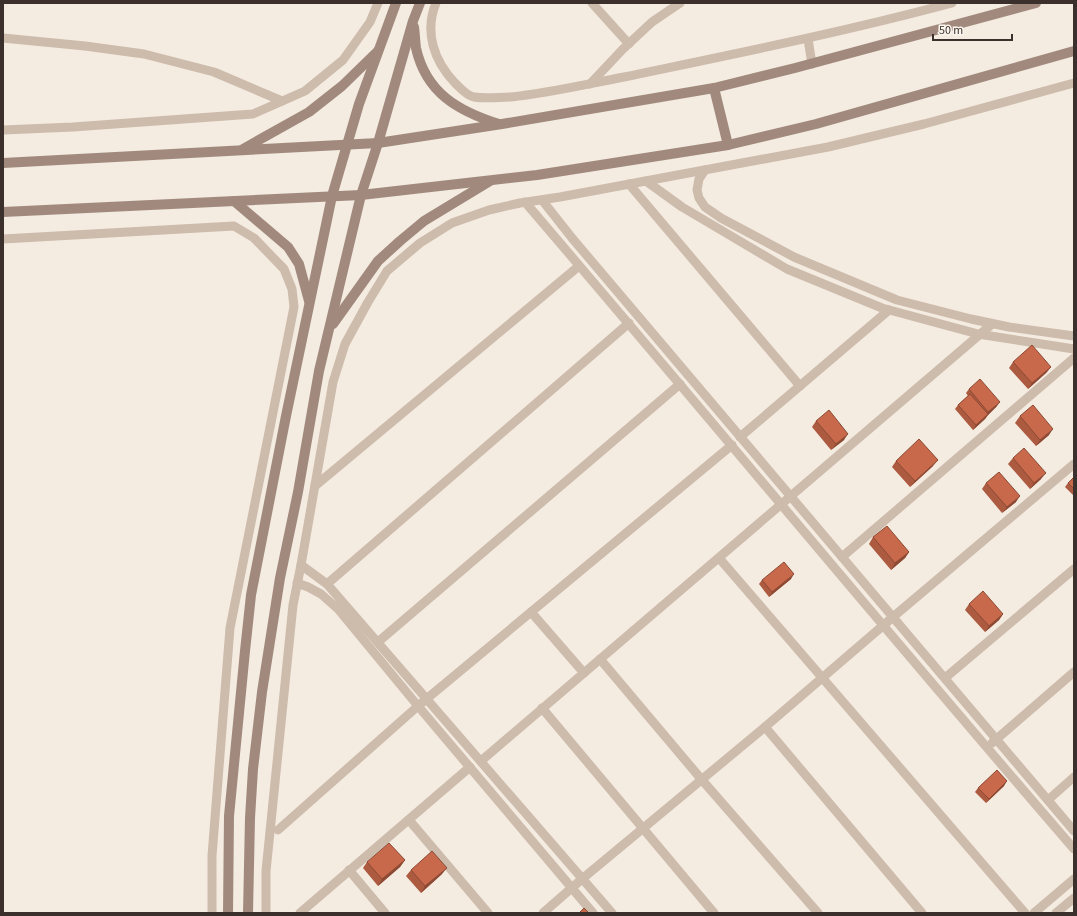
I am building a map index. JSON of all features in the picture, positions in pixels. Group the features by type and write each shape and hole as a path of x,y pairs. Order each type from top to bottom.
{"main road":[{"path":"228,913 229,816 252,595 286,416 332,196 346,145 396,3"},
{"path":"248,913 252,783 262,692 280,578 298,492 319,371 361,195 378,143 413,21 420,3"},
{"path":"3,163 378,143 502,124 714,88 812,64 1036,3"},
{"path":"413,21 416,49 426,74 437,90 449,102 462,110 478,117 502,124"},
{"path":"241,150 309,112 342,86 379,50"},
{"path":"3,212 361,195 545,173 728,145 816,124 1074,51"},
{"path":"714,88 728,145"},
{"path":"330,328 378,261 400,240 424,221 494,180"},
{"path":"234,201 288,247 299,264 310,303"}],"street":[{"path":"3,130 254,114 305,91 343,60 370,22 378,3"},
{"path":"436,3 430,28 432,45 446,74 460,89 473,97 499,98 529,95 590,84 808,39 952,3"},
{"path":"592,3 629,44"},
{"path":"590,84 652,22 680,3"},
{"path":"3,38 144,54 214,72 282,101"},
{"path":"808,39 812,64"},
{"path":"266,913 266,871 293,605 333,382 345,344 368,302 388,271 420,243 452,223 489,210 525,202 836,146 924,124 1074,83"},
{"path":"705,170 699,179 697,190 699,198 705,207 721,218 794,257 897,300 992,324 1074,336"},
{"path":"646,181 682,207 787,269 889,310 978,334 1074,349"},
{"path":"629,184 800,386"},
{"path":"542,200 572,238 1074,831"},
{"path":"525,202 732,445 883,626 1074,849"},
{"path":"3,239 234,226 254,238 284,269 292,289 294,307 230,628 212,856 212,913"},
{"path":"315,486 579,266"},
{"path":"740,437 889,310"},
{"path":"327,584 628,323"},
{"path":"481,761 782,505 978,334 992,324"},
{"path":"842,557 1074,358"},
{"path":"378,642 680,384"},
{"path":"278,830 418,706 732,445"},
{"path":"543,913 765,727 1074,464"},
{"path":"718,558 1025,913"},
{"path":"301,565 327,584 612,913"},
{"path":"945,678 1074,569"},
{"path":"297,583 321,594 338,608 418,706 592,913"},
{"path":"531,612 584,673"},
{"path":"600,659 702,780 818,913"},
{"path":"986,747 1074,672"},
{"path":"542,708 714,913"},
{"path":"765,727 922,913"},
{"path":"300,913 470,767"},
{"path":"1048,800 1074,777"},
{"path":"409,820 488,913"},
{"path":"350,870 386,913"},
{"path":"1034,913 1074,879"},
{"path":"1056,913 1074,898"}],"building":[{"path":"1032,345 1051,367 1032,383 1013,362"},
{"path":"980,379 1000,402 988,412 969,389"},
{"path":"970,394 988,414 976,425 958,405"},
{"path":"1033,405 1053,429 1040,440 1020,416"},
{"path":"829,410 848,434 836,444 816,421"},
{"path":"919,439 938,460 915,481 896,461"},
{"path":"1024,448 1046,473 1034,483 1013,458"},
{"path":"999,472 1020,496 1007,507 986,483"},
{"path":"1074,477 1074,489 1068,483"},
{"path":"887,526 909,552 895,563 873,537"},
{"path":"784,562 794,574 772,592 762,580"},
{"path":"983,591 1003,614 989,626 969,604"},
{"path":"997,770 1007,781 989,799 978,788"},
{"path":"389,843 405,860 382,879 367,862"},
{"path":"432,851 447,868 425,886 411,870"},
{"path":"584,908 589,913 579,913"}]}
